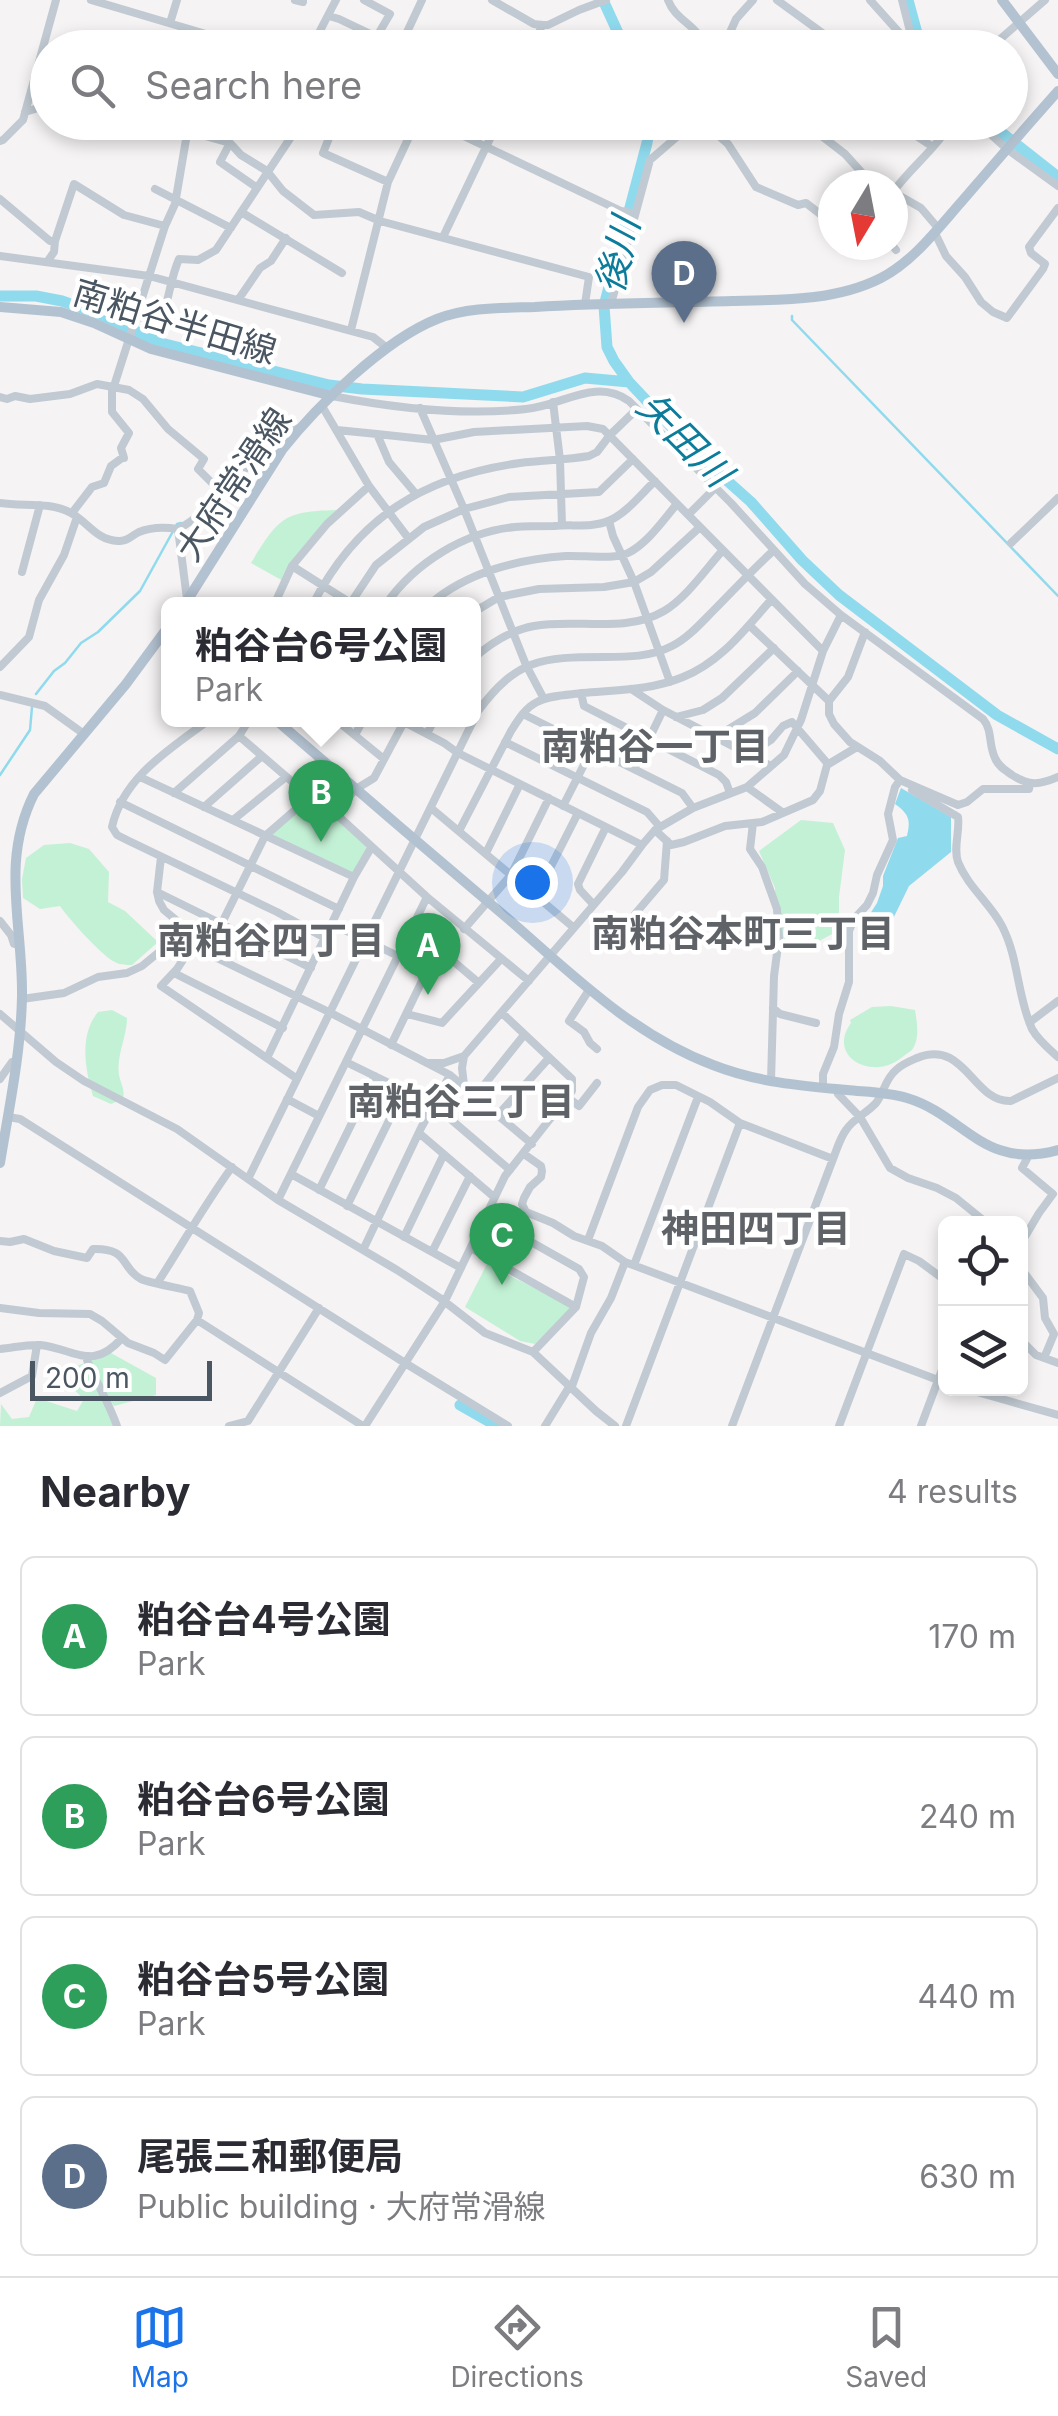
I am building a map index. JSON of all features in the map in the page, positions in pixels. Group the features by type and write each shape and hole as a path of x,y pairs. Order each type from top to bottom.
{"main road":[{"path":"1002,0 1024,30"},
{"path":"1028,35 1058,74"},
{"name":"大府常滑線","path":"1028,125 1058,91"},
{"name":"大府常滑線","path":"191,597 277,447 387,348 415,330 440,318 478,310 831,295 882,278 904,262 1015,140"},
{"name":"南粕谷半田線","path":"0,307 61,312 151,349 334,394"},
{"path":"0,1163 17,1061 22,998 13,869 16,838 34,794 161,636"},
{"path":"284,727 589,990 674,1049 722,1069 771,1081 881,1092 918,1102 990,1146 1010,1153 1058,1150"}],"street":[{"path":"48,30 56,0"},
{"path":"91,0 195,30"},
{"path":"170,22 177,0"},
{"path":"295,0 303,0"},
{"path":"321,30 336,0"},
{"path":"364,0 390,14 381,30"},
{"path":"406,30 422,0"},
{"path":"492,0 542,25 606,0"},
{"path":"668,0 677,16 694,30"},
{"path":"731,30 753,0"},
{"path":"776,0 818,30"},
{"path":"870,0 898,30"},
{"path":"902,0 910,30"},
{"path":"1009,30 1046,0"},
{"path":"328,16 363,30"},
{"path":"540,30 542,25"},
{"path":"0,140 23,120 30,94"},
{"path":"25,112 30,111"},
{"path":"0,667 29,638 39,600 64,555 74,515 92,487 104,482 111,466 124,458 121,446 130,433 112,412 113,386 176,199 187,140"},
{"path":"219,140 230,143 267,171 283,191 314,215 359,212 380,221 589,276 586,304"},
{"path":"135,319 160,323 179,259 198,260 216,250 289,140"},
{"path":"328,140 323,152 388,182"},
{"path":"351,330 388,182 408,140"},
{"path":"470,140 635,214"},
{"path":"443,237 490,140"},
{"path":"611,304 650,160 674,140"},
{"path":"723,140 756,187 798,205 806,203 818,212"},
{"path":"827,140 859,170"},
{"path":"922,140 933,147"},
{"path":"908,172 938,140"},
{"path":"997,140 1058,186"},
{"path":"230,143 220,162 256,187"},
{"path":"47,262 54,252 54,241 74,184 124,215 165,226"},
{"path":"155,189 231,228"},
{"path":"0,199 54,241"},
{"path":"908,201 921,208 937,230 946,256 981,302 999,316 1009,315 1045,264"},
{"path":"1058,208 1029,247 1030,253 1045,264 1058,268"},
{"path":"241,212 342,272"},
{"path":"238,300 260,268 272,261 286,238"},
{"path":"0,256 149,276 351,330 373,337 387,348"},
{"path":"0,397 30,399 70,394 96,384 129,390 204,459 198,469 222,493"},
{"path":"334,394 420,408 526,410 576,395 618,393 749,522 805,584 983,719 990,729 992,752 1001,768 1030,784 1058,776"},
{"path":"554,402 562,525"},
{"path":"322,406 369,486 409,539"},
{"path":"420,408 526,665 544,699"},
{"path":"317,597 359,537 387,511 450,480 517,463 589,456 637,409"},
{"path":"337,430 433,440 474,432 597,426 823,651"},
{"path":"376,434 390,462 416,494"},
{"path":"0,502 26,502 74,515 94,533 124,541 142,530 178,529 277,447"},
{"path":"355,597 376,565 424,527 464,509 509,497 599,492 633,458"},
{"path":"391,597 423,564 475,536 512,527 608,521 654,481"},
{"path":"277,597 292,566 327,524 369,486"},
{"path":"688,514 715,488"},
{"path":"1012,543 1058,498"},
{"path":"439,597 450,588 505,565 564,556 621,556 641,544 677,504"},
{"path":"22,572 40,505"},
{"path":"608,521 670,682"},
{"path":"481,608 499,597 539,589 634,582 651,572 700,527"},
{"path":"178,529 187,597"},
{"path":"481,652 496,640 532,626 631,622 662,612 723,550"},
{"path":"481,708 495,688 526,665 585,657 628,657 658,651 680,641 773,551"},
{"path":"292,566 340,597"},
{"path":"459,831 505,742 523,714 538,701 670,682 722,654 772,600"},
{"path":"427,1063 464,1056 658,828 693,808 747,787 784,755 823,651 841,615"},
{"path":"749,624 828,701"},
{"path":"865,632 848,677 828,701 829,714 844,737 880,761 904,786 958,817 959,864 1000,922 1018,968 1021,995 1036,1036 1058,1057"},
{"path":"676,717 704,710 722,698 774,648"},
{"path":"716,737 755,713 798,671"},
{"path":"631,688 663,710 771,766"},
{"path":"581,693 584,706 720,775 730,793"},
{"path":"0,695 45,706 84,734"},
{"path":"635,768 663,710"},
{"path":"523,714 682,793 693,808"},
{"path":"749,754 792,722 828,764"},
{"path":"200,727 157,758 128,788 112,827 117,835 325,938"},
{"path":"174,793 245,727"},
{"path":"344,727 384,759"},
{"path":"354,735 359,727"},
{"path":"336,814 355,789 374,778 402,727"},
{"path":"415,727 458,753 642,844"},
{"path":"427,734 430,727"},
{"path":"248,1179 471,727"},
{"path":"239,736 310,798 336,814 426,897 528,982"},
{"path":"505,742 647,812 671,844 725,826 762,822 812,800 820,792 828,764 857,747"},
{"path":"563,806 593,747"},
{"path":"204,807 262,756"},
{"path":"140,777 354,877"},
{"path":"233,820 286,777"},
{"path":"901,781 958,805 982,789 1029,790 1030,784"},
{"path":"823,1088 823,1074 834,1047 849,982 849,931 873,893 893,840 888,814 895,787 901,781"},
{"path":"486,852 520,784"},
{"path":"747,787 782,812"},
{"path":"207,953 265,836 310,798"},
{"path":"464,929 511,875 549,798"},
{"path":"120,802 339,909"},
{"path":"431,808 573,928"},
{"path":"536,896 578,813"},
{"path":"753,824 750,849 762,867 777,909 779,938 774,965 771,1081"},
{"path":"593,904 578,884 606,827"},
{"path":"635,914 664,880 667,841"},
{"path":"267,1058 371,848"},
{"path":"161,857 159,902 188,929 192,946 161,986 296,1078"},
{"path":"157,892 310,968"},
{"path":"278,1200 426,897"},
{"path":"0,921 14,944 19,944"},
{"path":"332,924 398,956"},
{"path":"412,927 478,983"},
{"path":"22,998 64,993 98,976 128,973 170,943 192,946 450,1075 532,1144"},
{"path":"391,1045 438,950"},
{"path":"407,1014 442,1023 501,959"},
{"path":"174,973 283,1028"},
{"path":"589,990 569,1021 597,1049"},
{"path":"1030,1022 1058,1001"},
{"path":"773,1008 780,1014 816,1023"},
{"path":"0,1014 84,1082 177,1130 278,1200 445,1301 485,1333 532,1352 615,1426"},
{"path":"197,1320 364,1426 445,1301 510,1170 572,1090 572,1079 502,1014"},
{"path":"476,1095 524,1035"},
{"path":"732,1426 833,1158 847,1128 879,1100 891,1075 904,1064 940,1054 956,1062 1004,1102 1058,1078"},
{"path":"464,1056 464,1085"},
{"path":"498,1115 549,1058"},
{"path":"0,1079 17,1061"},
{"path":"346,1062 434,1105 510,1170"},
{"path":"364,1250 418,1132 450,1075"},
{"path":"319,1190 375,1076"},
{"path":"567,1097 579,1106 597,1083"},
{"path":"588,1240 629,1128 644,1095 654,1088 667,1084 687,1089 740,1123 833,1158"},
{"path":"347,1206 404,1090"},
{"path":"838,1090 860,1117 890,1168 956,1198 978,1216"},
{"path":"545,1426 570,1388 591,1333 630,1264 698,1097"},
{"path":"287,1099 319,1116"},
{"path":"8,1117 20,1119 508,1426"},
{"path":"626,1426 740,1123"},
{"path":"418,1132 493,1201 500,1225 582,1273 576,1307 532,1352"},
{"path":"404,1236 444,1154"},
{"path":"524,1154 542,1171 526,1193 523,1209 536,1218 602,1246 630,1264 938,1381"},
{"path":"1028,1229 1053,1194 1022,1168 1029,1154"},
{"path":"158,1282 204,1204 232,1167"},
{"path":"291,1174 461,1268"},
{"path":"432,1252 470,1176"},
{"path":"0,1241 24,1239 87,1258 94,1249 111,1251 142,1279 190,1291 199,1313 165,1360 122,1338 90,1314 0,1308"},
{"path":"471,1248 576,1307"},
{"path":"839,1426 904,1254 938,1275"},
{"path":"1028,1278 1043,1298 1054,1334 1044,1358"},
{"path":"230,1426 248,1421 319,1308"},
{"path":"0,1350 36,1345 88,1356 102,1355 122,1338"},
{"path":"0,1393 32,1376 36,1345"},
{"path":"1028,1346 1058,1363"},
{"path":"88,1356 92,1374 117,1426"},
{"path":"920,1426 938,1390"},
{"path":"991,1396 1058,1415"}],"green space":[{"path":"341,510 285,582 251,563 269,535 286,519 307,512"},
{"path":"310,797 371,848 354,877 265,836"},
{"path":"801,820 833,823 845,850 834,933 799,952 784,939 775,919 775,888 759,851"},
{"path":"70,843 89,849 109,872 108,902 125,911 158,942 132,965 110,959 60,906 40,909 23,898 26,858 44,845"},
{"path":"872,1007 915,1010 915,1046 895,1062 880,1067 852,1059 844,1044 850,1020"},
{"path":"112,1010 127,1018 118,1068 123,1099 111,1104 93,1096 85,1053 92,1021 98,1012"},
{"path":"487,1264 571,1309 535,1344 520,1341 465,1307"},
{"path":"111,1353 156,1378 156,1395 114,1406 107,1397 114,1426 0,1426 1,1404 12,1419 29,1417 37,1398 77,1411 84,1399 72,1388 82,1377 74,1367"}],"water":[{"path":"901,788 951,817 951,852 909,886 891,923 882,927 868,917 877,903 898,838 907,836 908,818 895,804"}],"waterway":[{"name":"後川","path":"603,0 617,30"},
{"path":"908,0 916,30"},
{"name":"矢田川","path":"647,140 604,306 607,347 614,361 695,452 751,502 839,595 997,715 1058,749"},
{"path":"1011,140 1058,177"},
{"name":"矢田川","path":"0,296 62,301 161,343 329,385 523,397 585,378 629,382"},
{"path":"792,316 1058,596"},
{"path":"256,453 265,444"},
{"path":"36,694 81,643 140,591 181,523"},
{"path":"0,775 30,730 32,707"},
{"path":"460,1405 497,1426"}],"place":[{"name":"尾張三和郵便局","path":"684,323"},
{"name":"粕谷台6号公園","path":"321,842"},
{"name":"粕谷台4号公園","path":"428,995"},
{"name":"粕谷台5号公園","path":"502,1285"}],"district":[{"name":"南粕谷一丁目","path":"655,746"},
{"name":"南粕谷本町三丁目","path":"743,933"},
{"name":"南粕谷四丁目","path":"271,940"},
{"name":"南粕谷三丁目","path":"461,1101"},
{"name":"神田四丁目","path":"756,1228"}]}
